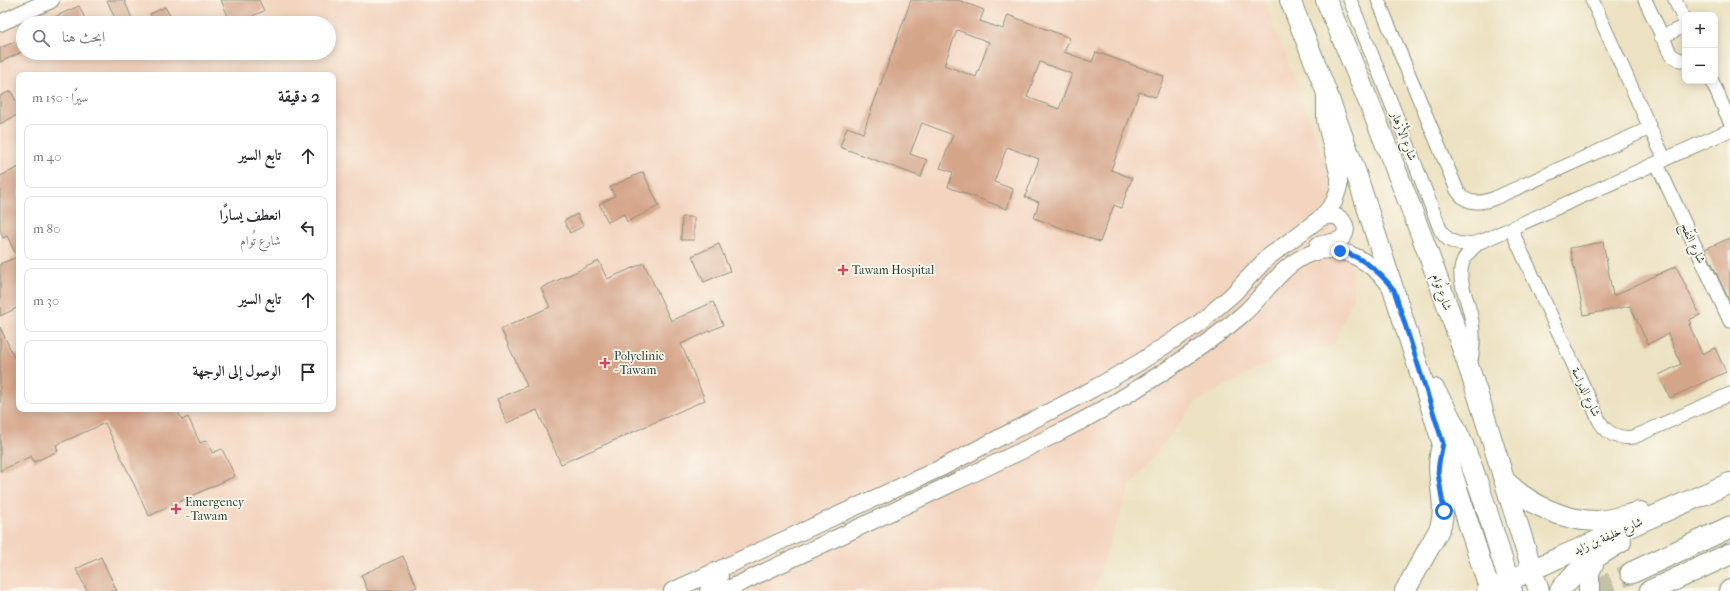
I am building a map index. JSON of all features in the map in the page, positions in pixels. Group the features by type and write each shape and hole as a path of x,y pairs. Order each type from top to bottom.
{"highway":[{"path":"1631,573 1730,527"},
{"path":"1650,591 1730,554"}],"main road":[{"path":"1290,0 1325,88 1357,176 1489,591"},
{"name":"شارع تُوام","path":"1326,0 1390,154 1431,261 1506,481 1539,591"},
{"path":"1419,368 1444,404 1463,442 1511,586"},
{"path":"1405,591 1443,520 1443,502 1438,473 1443,443"},
{"path":"1506,481 1515,490 1536,504 1579,519 1598,521 1642,512 1668,510"},
{"name":"شارع خليفة بن زايد","path":"1489,591 1511,586 1532,570 1730,482"},
{"path":"1560,591 1575,573 1596,557 1645,528 1668,510"},
{"path":"1589,591 1589,573 1596,557"},
{"path":"1528,591 1532,570"}],"street":[{"path":"0,23 51,0"},
{"name":"شارع الأَزْهار","path":"1350,0 1442,234 1452,242 1458,244 1480,242 1730,130"},
{"path":"1378,0 1457,190 1467,201 1484,202 1495,198 1650,128"},
{"name":"شارع النَفْح","path":"1592,0 1650,128 1661,162 1730,321"},
{"path":"1645,0 1661,37 1671,55 1682,60"},
{"path":"1675,0 1682,15"},
{"path":"1661,37 1682,27"},
{"path":"1713,84 1730,122"},
{"path":"672,591 943,467 1087,393 1183,335 1216,310 1267,258 1322,217 1334,202 1339,187 1337,167 1325,120 1325,88"},
{"path":"724,591 1020,451 1111,404 1217,336 1244,313 1297,257 1318,246 1337,241 1343,236 1346,229 1343,221 1336,216 1322,217"},
{"name":"شارع الدراسة","path":"1511,229 1605,430 1621,438 1634,437 1730,394"},
{"name":"شارع الأَزْهار","path":"1469,370 1473,334 1470,315 1461,284 1460,271 1465,257 1480,242"},
{"path":"1292,264 1309,254 1319,251 1340,251 1360,258 1380,274 1394,290"},
{"path":"708,591 719,582 720,579 718,570"}],"shaded area":[{"name":"Tawam Hospital","path":"57,0 1264,0 1354,240 1353,299 1334,344 1268,363 1196,402 1129,488 1093,591 0,591 0,25 16,18 16,60 336,60 336,16 21,16"}],"building":[{"path":"107,0 124,0 131,16 114,16"},
{"path":"221,0 259,0 264,11 253,16 228,16"},
{"path":"911,0 958,0 984,10 980,21 1003,29 1008,15 1070,38 1064,52 1092,62 1096,52 1164,76 1156,97 1139,92 1111,170 1132,178 1121,208 1114,205 1100,242 1034,218 1039,202 1025,197 1039,159 1007,147 994,182 1013,189 1007,209 948,187 953,172 940,168 953,135 922,123 910,154 927,160 921,177 840,147 847,127 863,133","holes":["957,30 989,42 976,77 944,65","1040,62 1072,74 1059,109 1027,97"]},
{"path":"79,6 84,16 57,16"},
{"path":"165,7 170,16 151,16 150,14"},
{"path":"16,41 16,55 0,62 0,48"},
{"path":"11,91 16,101 16,116 0,124 0,96"},
{"path":"16,168 16,255 7,236 3,238 0,230 0,176"},
{"path":"643,172 659,206 627,222 624,214 608,222 599,204 615,196 610,187"},
{"path":"577,214 583,226 570,233 564,221"},
{"path":"682,217 694,217 694,240 681,240"},
{"path":"1730,238 1730,302 1705,249"},
{"path":"1603,242 1613,296 1676,266 1700,315 1689,320 1691,324 1689,324 1702,354 1715,348 1726,372 1670,398 1659,375 1681,364 1668,334 1648,344 1630,306 1584,315 1570,248"},
{"path":"719,244 730,271 704,282 692,256"},
{"path":"16,257 16,308 0,316 0,264"},
{"path":"599,261 607,279 644,263 671,321 713,302 723,325 681,344 705,400 561,464 537,410 507,423 497,399 527,386 501,329 550,307 541,288"},
{"path":"0,327 14,357 16,356 16,412 178,412 182,420 188,417 200,443 207,440 212,453 222,449 235,476 149,516 105,423 56,445 58,451 34,462 31,456 0,471"},
{"path":"403,556 417,587 407,591 368,591 361,575"},
{"path":"101,557 117,591 87,591 76,569"}],"tunnel":[{"path":"1593,591 1631,573"}],"place":[{"name":"Tawam Hospital","path":"843,270"},
{"name":"Polyclinic - Tawam","path":"605,363"},
{"name":"Emergency - Tawam","path":"176,509"}],"route":[{"path":"1340,251 1360,258 1380,274 1394,290 1443,443 1440,452 1438,473 1444,511"}]}
